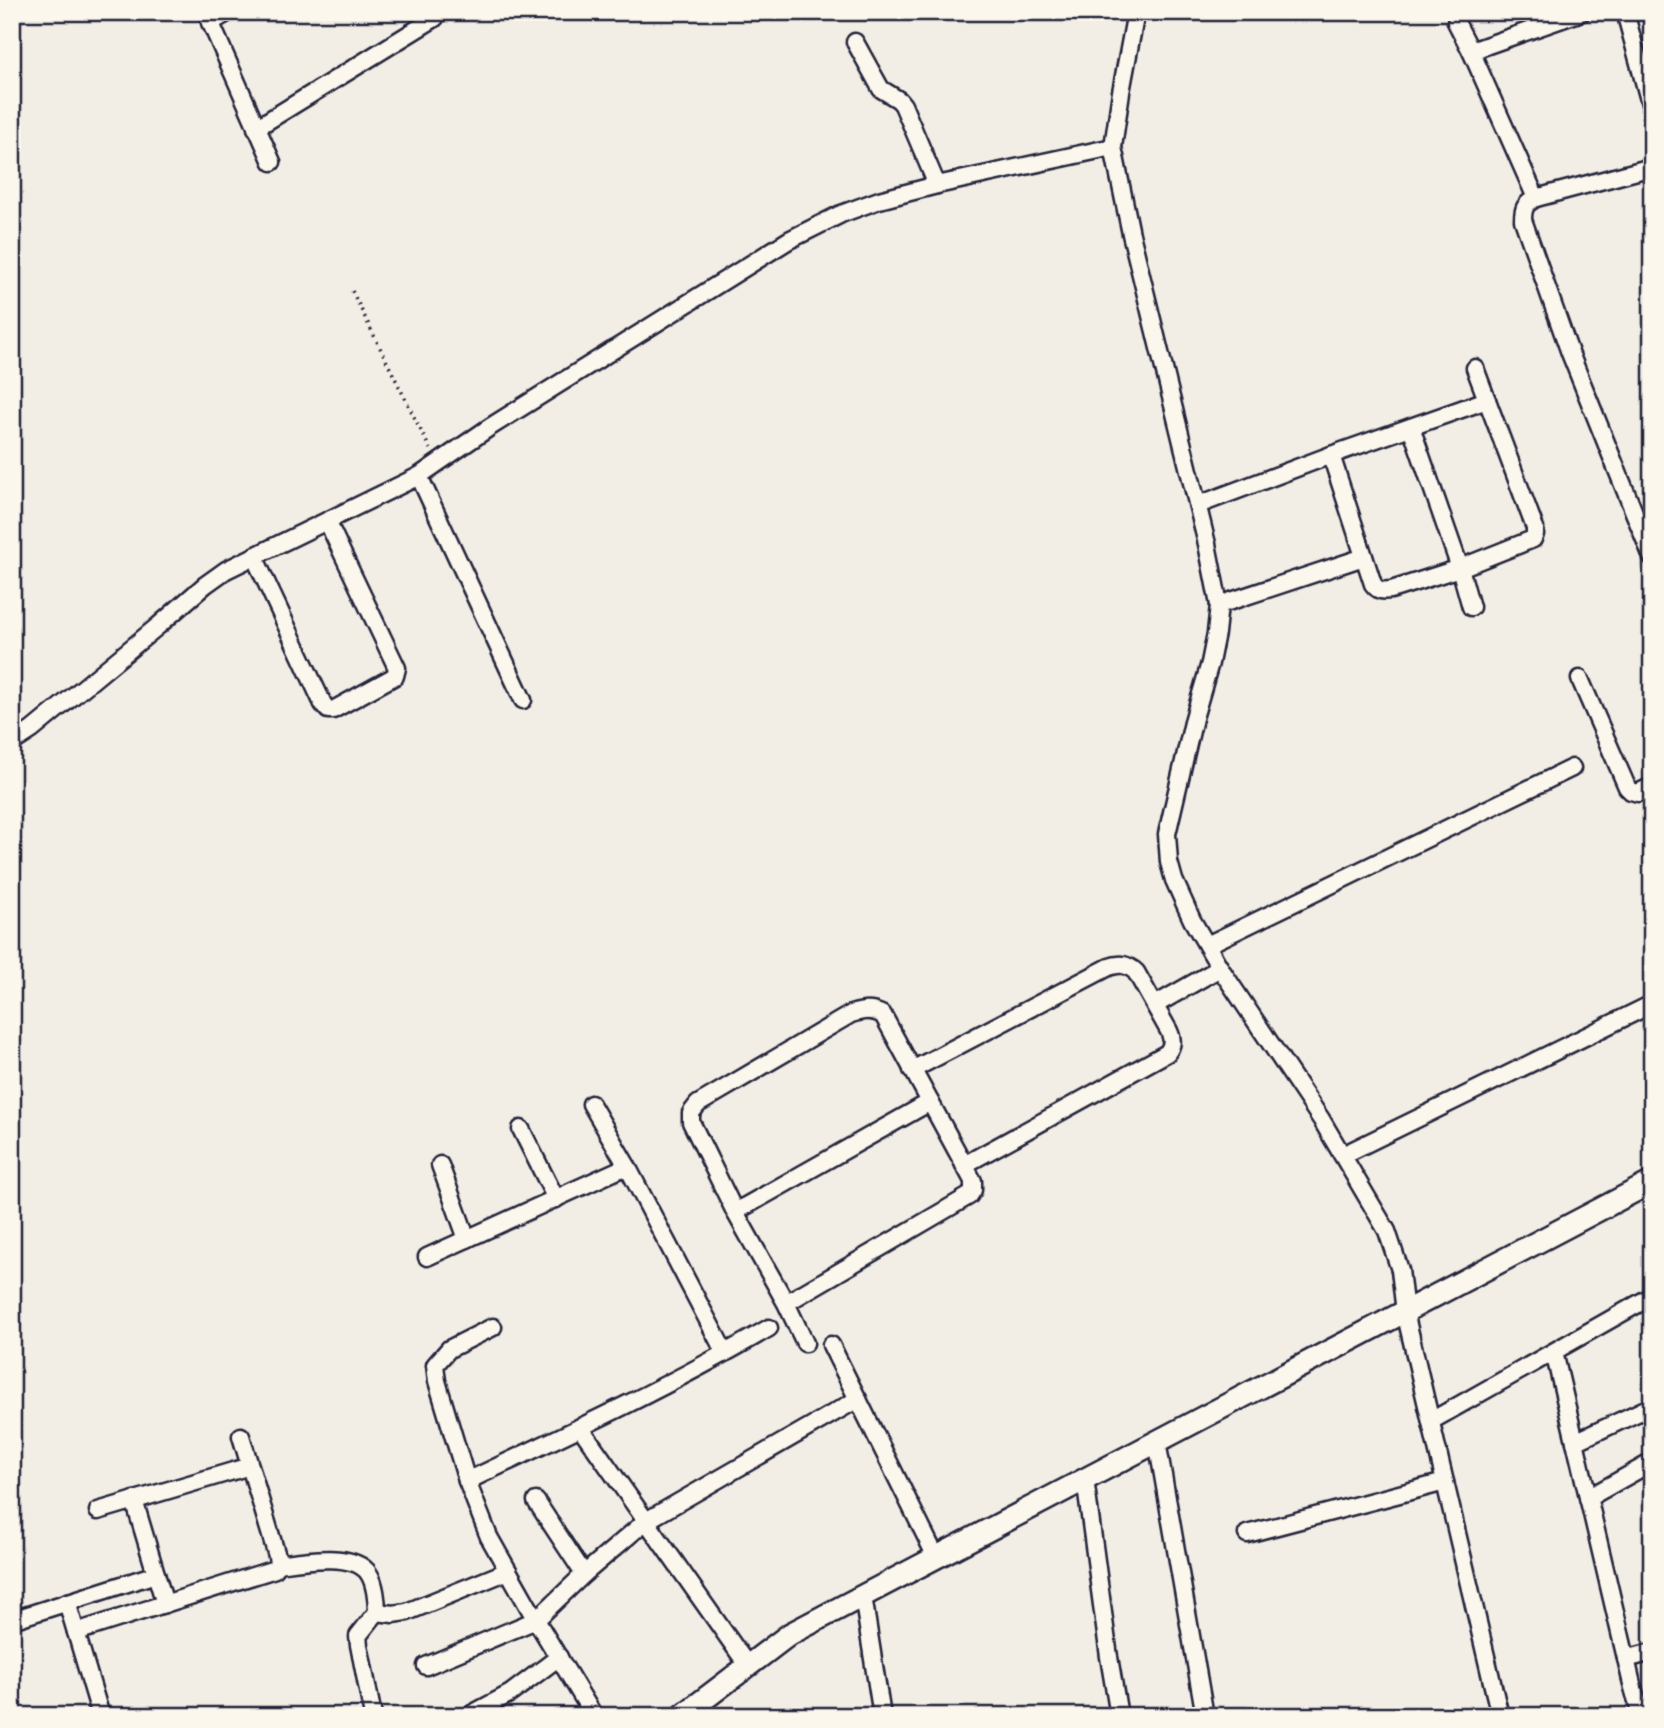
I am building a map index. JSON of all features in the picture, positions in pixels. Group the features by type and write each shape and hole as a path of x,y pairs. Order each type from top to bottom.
{"street":[{"path":"229,12 208,17 272,162"},
{"path":"1136,12 1113,147 1219,605 1210,663 1194,718 1167,834 1169,862 1192,920 1220,968 1321,1119 1387,1231 1400,1269 1405,1312 1500,1716"},
{"path":"1471,51 1582,12"},
{"path":"1625,12 1652,111"},
{"path":"256,128 435,18"},
{"path":"1456,22 1536,198"},
{"path":"855,42 881,89 903,105 937,185"},
{"path":"12,743 43,721 226,570 419,476 490,427 789,240 841,214 879,200 1113,147"},
{"path":"1652,167 1536,198 1526,204 1523,211 1523,220 1570,352 1652,558"},
{"path":"1331,455 1373,583 1380,591 1460,568 1533,539 1535,528 1475,368"},
{"path":"1198,505 1487,400"},
{"path":"1411,427 1471,607"},
{"path":"419,476 523,699"},
{"path":"254,556 323,704 328,710 333,710 395,676 397,668 327,521"},
{"path":"1219,605 1364,557"},
{"path":"1580,679 1627,787 1638,793 1652,786"},
{"path":"1207,945 1572,768"},
{"path":"912,1070 1117,964 1128,965 1136,972 1155,1005 1172,1040 1167,1054 964,1165"},
{"path":"1155,1005 1220,968"},
{"path":"1343,1155 1652,1003"},
{"path":"786,1303 969,1196 973,1190 973,1181 883,1015 874,1010 851,1014 698,1104 691,1113 691,1122 806,1343"},
{"path":"736,1212 930,1102"},
{"path":"591,1104 726,1353"},
{"path":"521,1129 556,1199"},
{"path":"440,1165 467,1239"},
{"path":"427,1257 627,1166"},
{"path":"682,1716 707,1708 748,1666 790,1634 1652,1181"},
{"path":"1431,1421 1554,1352 1650,1304"},
{"path":"493,1327 449,1349 435,1365 436,1381 467,1481 489,1537 594,1716"},
{"path":"467,1481 580,1427 726,1353 769,1328"},
{"path":"831,1345 936,1557"},
{"path":"1554,1352 1641,1716"},
{"path":"426,1666 536,1620 646,1521 858,1399"},
{"path":"1575,1442 1652,1406"},
{"path":"580,1427 748,1666"},
{"path":"76,1632 275,1569 278,1564 277,1556 241,1436"},
{"path":"1157,1441 1205,1716"},
{"path":"1588,1498 1652,1462"},
{"path":"98,1511 250,1466"},
{"path":"1085,1479 1119,1716"},
{"path":"1247,1534 1445,1482"},
{"path":"134,1500 165,1604"},
{"path":"536,1501 584,1574"},
{"path":"278,1564 326,1559 361,1565 369,1574 377,1612 359,1636 359,1645 373,1716"},
{"path":"377,1612 407,1612 508,1571"},
{"path":"12,1620 156,1574"},
{"path":"863,1596 882,1716"},
{"path":"67,1602 101,1716"},
{"path":"1626,1659 1652,1652"},
{"path":"468,1716 511,1693 559,1657"}],"path":[{"path":"352,291 437,464"}]}
